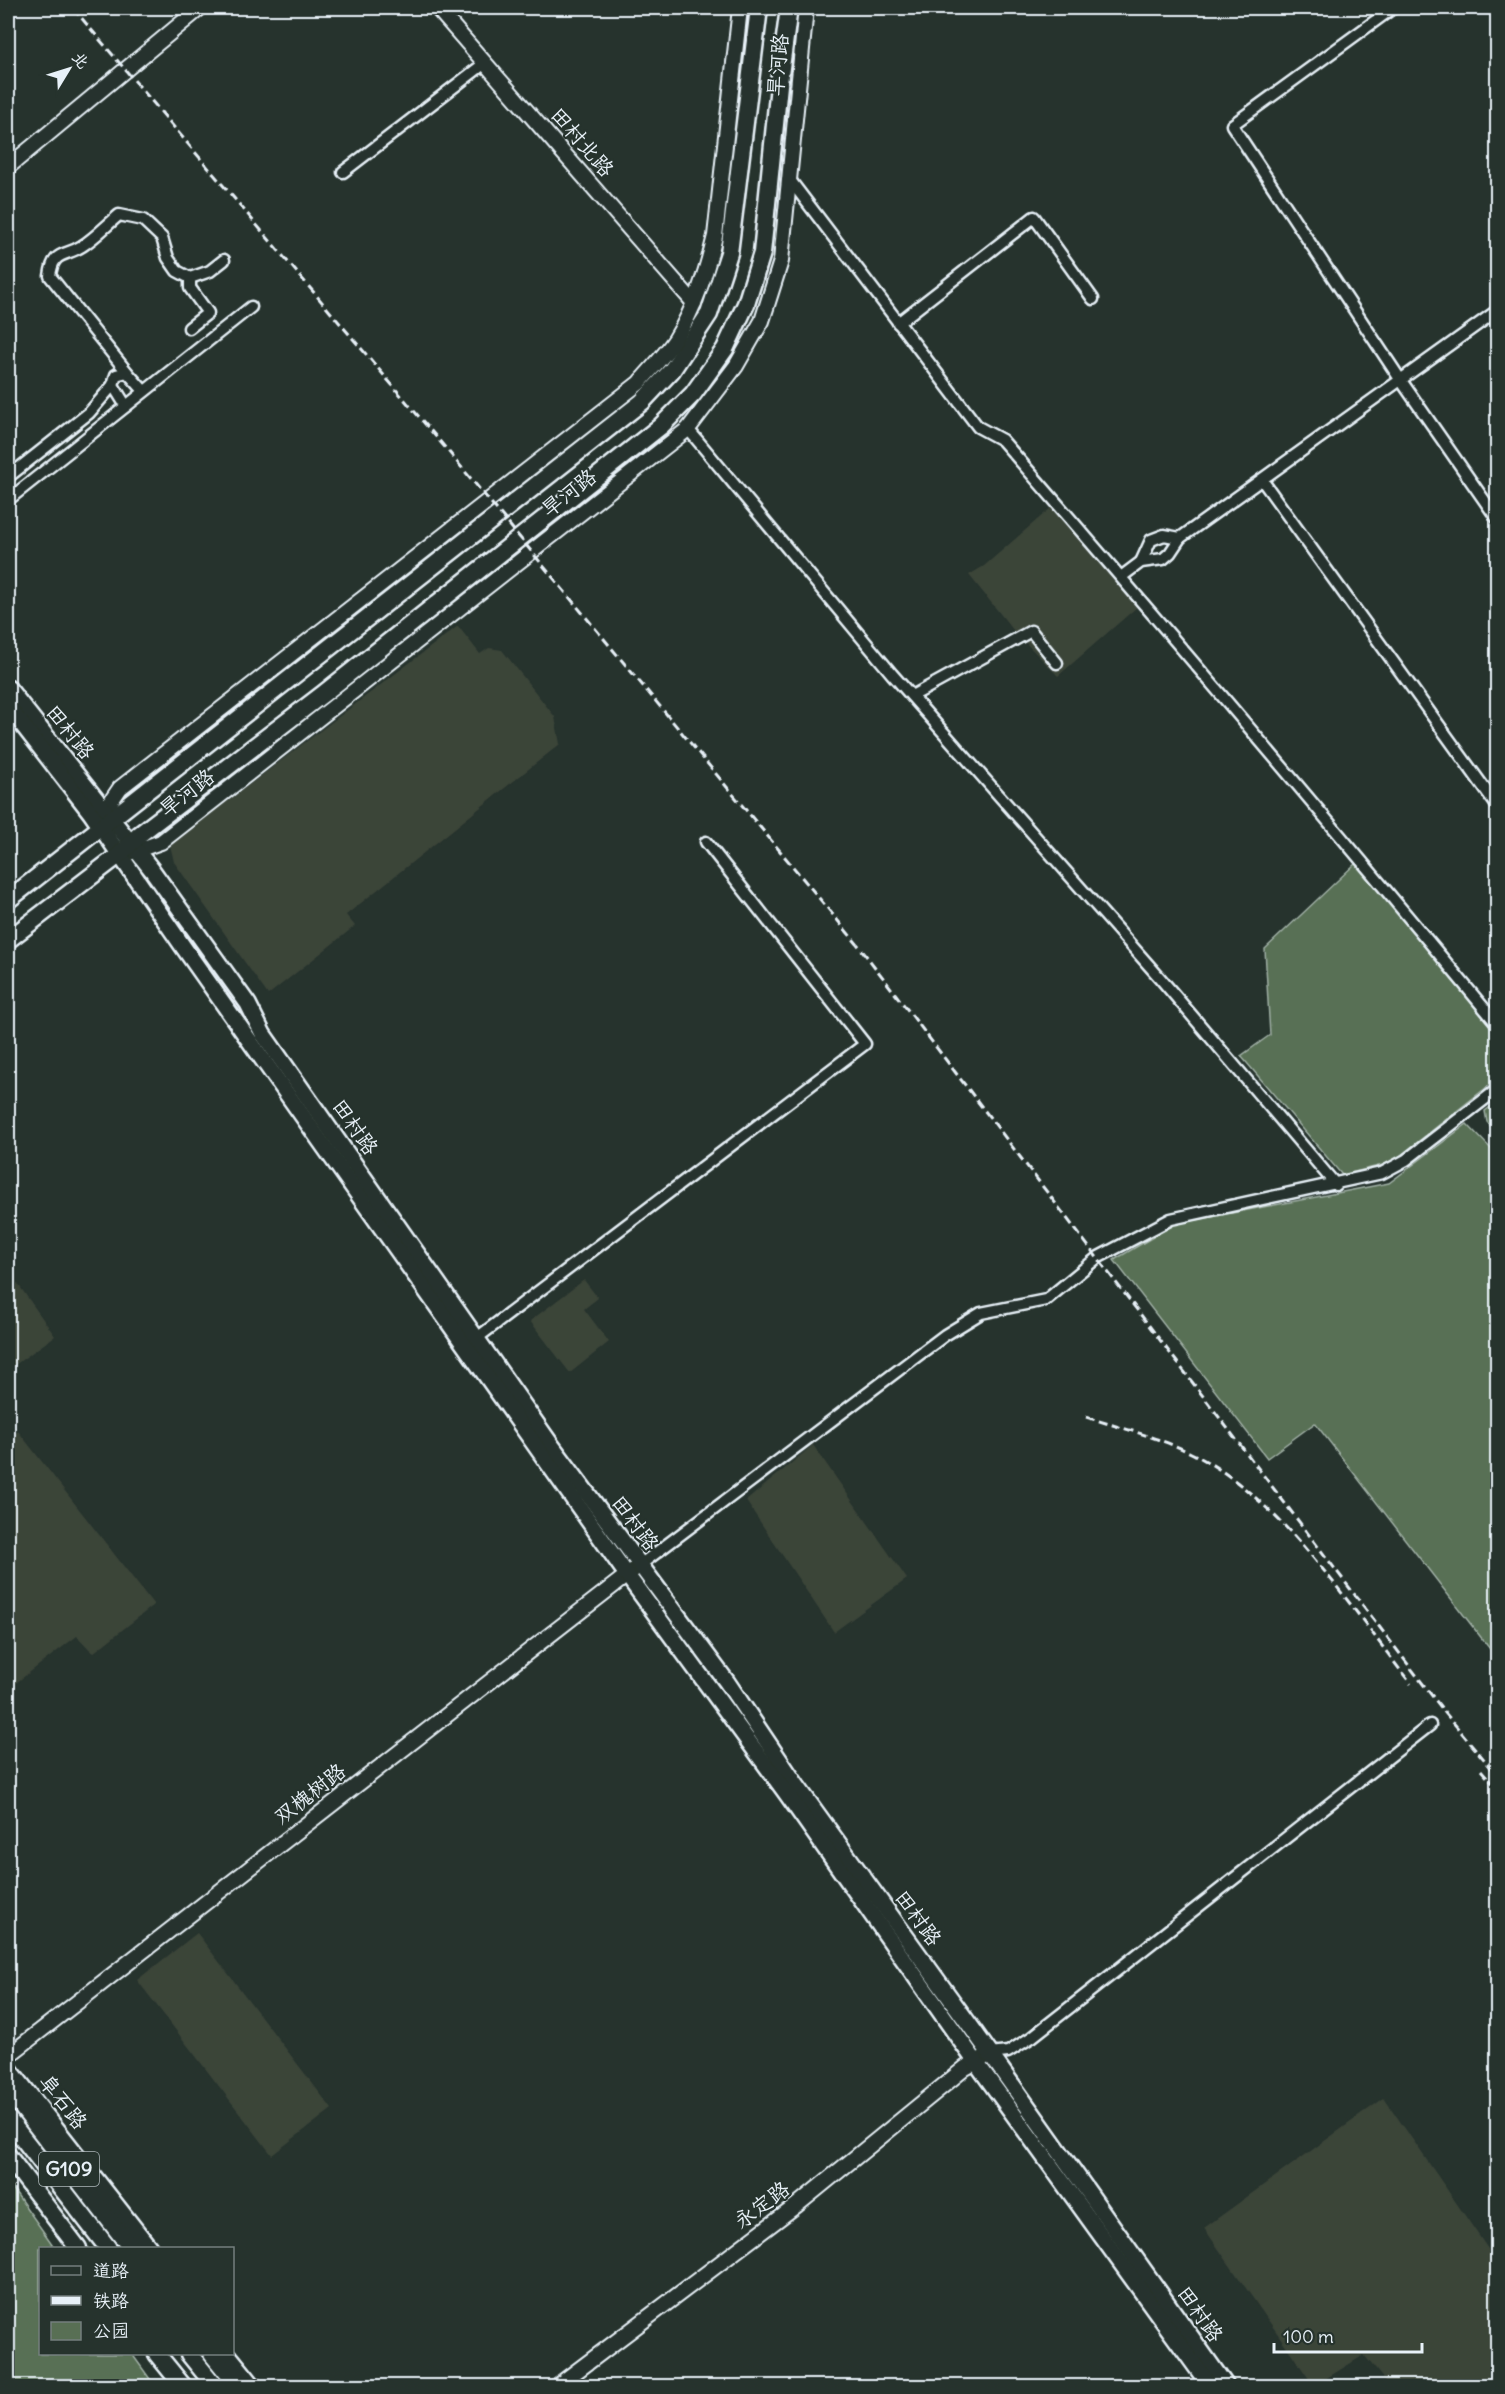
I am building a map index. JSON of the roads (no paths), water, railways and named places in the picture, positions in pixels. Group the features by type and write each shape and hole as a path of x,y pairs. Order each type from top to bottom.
{"main road":[{"name":"旱河路","path":"8,900 106,819 241,717 642,402 672,370 709,314 729,253 759,8"},
{"name":"旱河路","path":"8,940 118,855 134,846 251,748 661,426 693,394 725,349 746,304 762,253 789,8"},
{"name":"田村路","path":"8,688 106,819 118,855 633,1570 650,1576 727,1682 804,1796 1226,2386"},
{"name":"田村路","path":"8,706 106,819 134,846 248,1004 263,1034 477,1338 787,1794 975,2061 1210,2386"},
{"name":"阜石路","path":"8,2068 148,2247"},
{"name":"阜石路","path":"8,2089 130,2247"},
{"name":"G109","path":"8,2119 107,2247"},
{"path":"8,2156 77,2247"},
{"path":"158,2355 183,2385"},
{"path":"190,2355 214,2386"},
{"path":"213,2355 238,2386"},
{"path":"228,2355 253,2386"}],"street":[{"path":"8,167 200,8"},
{"name":"田村北路","path":"437,8 694,303"},
{"name":"旱河路","path":"106,819 120,788 639,383 674,341 694,303 707,269 715,236 740,8"},
{"name":"旱河路","path":"134,846 161,842 688,429 736,366 762,321 781,261 806,8"},
{"path":"1393,8 1232,125 1400,380 1497,520"},
{"path":"727,124 755,43"},
{"path":"343,172 485,63"},
{"path":"790,180 978,427 1002,440 1353,850 1497,1025"},
{"path":"144,392 50,276 51,264 62,253 80,248 119,215 143,220 162,238 168,258 177,271 190,278 210,271 224,260"},
{"path":"898,323 1034,217 1093,299"},
{"path":"189,328 208,312 190,288 190,278"},
{"path":"8,500 251,307"},
{"path":"1141,562 1163,559 1180,538 1497,310"},
{"path":"8,477 89,413 113,386 116,375 127,372"},
{"path":"113,386 126,406"},
{"path":"688,429 912,696 1160,978 1336,1185"},
{"path":"1262,480 1497,807"},
{"path":"1121,578 1141,562 1151,540 1164,535 1180,538"},
{"path":"912,696 1031,632 1057,663"},
{"path":"241,717 291,655"},
{"path":"251,748 325,715"},
{"path":"477,1338 865,1044 706,842"},
{"path":"633,1570 945,1335 981,1313 1046,1300 1096,1258 1171,1219 1336,1185 1382,1173 1406,1160 1497,1089"},
{"name":"双槐树路","path":"8,2056 633,1570"},
{"path":"990,2054 1008,2052 1032,2037 1430,1725"},
{"name":"永定路","path":"557,2386 797,2205 975,2061 990,2054"}],"railway":[{"path":"73,8 448,451 858,945 1446,1714 1498,1776"},
{"path":"1086,1417 1153,1437 1191,1453 1224,1472 1284,1525 1312,1556 1411,1684"},
{"path":"1481,1770 1498,1789"}]}
